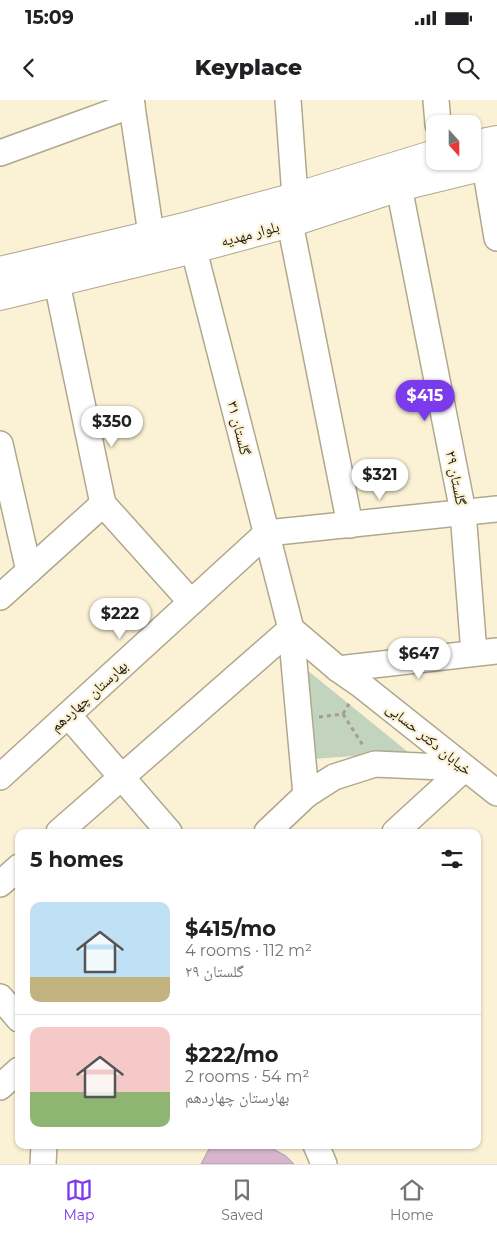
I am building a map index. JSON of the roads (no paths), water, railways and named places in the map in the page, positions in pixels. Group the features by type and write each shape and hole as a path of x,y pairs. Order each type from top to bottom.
{"main road":[{"name":"بلوار مهدیه","path":"0,296 57,282 191,237 292,210 399,187 485,158 497,140"},
{"name":"بلوار مهدیه","path":"292,210 426,158"},
{"name":"بلوار مهدیه","path":"0,271 151,234 191,237"}],"street":[{"path":"288,100 292,210 350,524"},
{"path":"436,100 437,115"},
{"path":"0,153 132,103 151,234"},
{"path":"485,158 497,238"},
{"name":"گلستان ۲۹","path":"399,187 463,512 486,652"},
{"name":"گلستان ۳۱","path":"191,237 291,629 306,795"},
{"path":"57,282 103,504 191,602"},
{"path":"0,444 9,523 29,571"},
{"path":"0,597 103,504"},
{"path":"266,534 497,509"},
{"name":"بهارستان چهاردهم","path":"2,770 68,715 266,534"},
{"path":"62,829 291,629"},
{"name":"خیابان دکتر حسابی","path":"291,629 338,669 496,791"},
{"path":"338,669 486,652"},
{"path":"68,715 167,829"},
{"path":"270,829 306,795 334,777 375,764 465,768"},
{"path":"398,829 465,768"},
{"path":"0,884 15,871"},
{"path":"0,997 15,1014"},
{"path":"0,1087 15,1074"},
{"path":"43,1164 44,1149"},
{"path":"318,1149 324,1164"}]}
